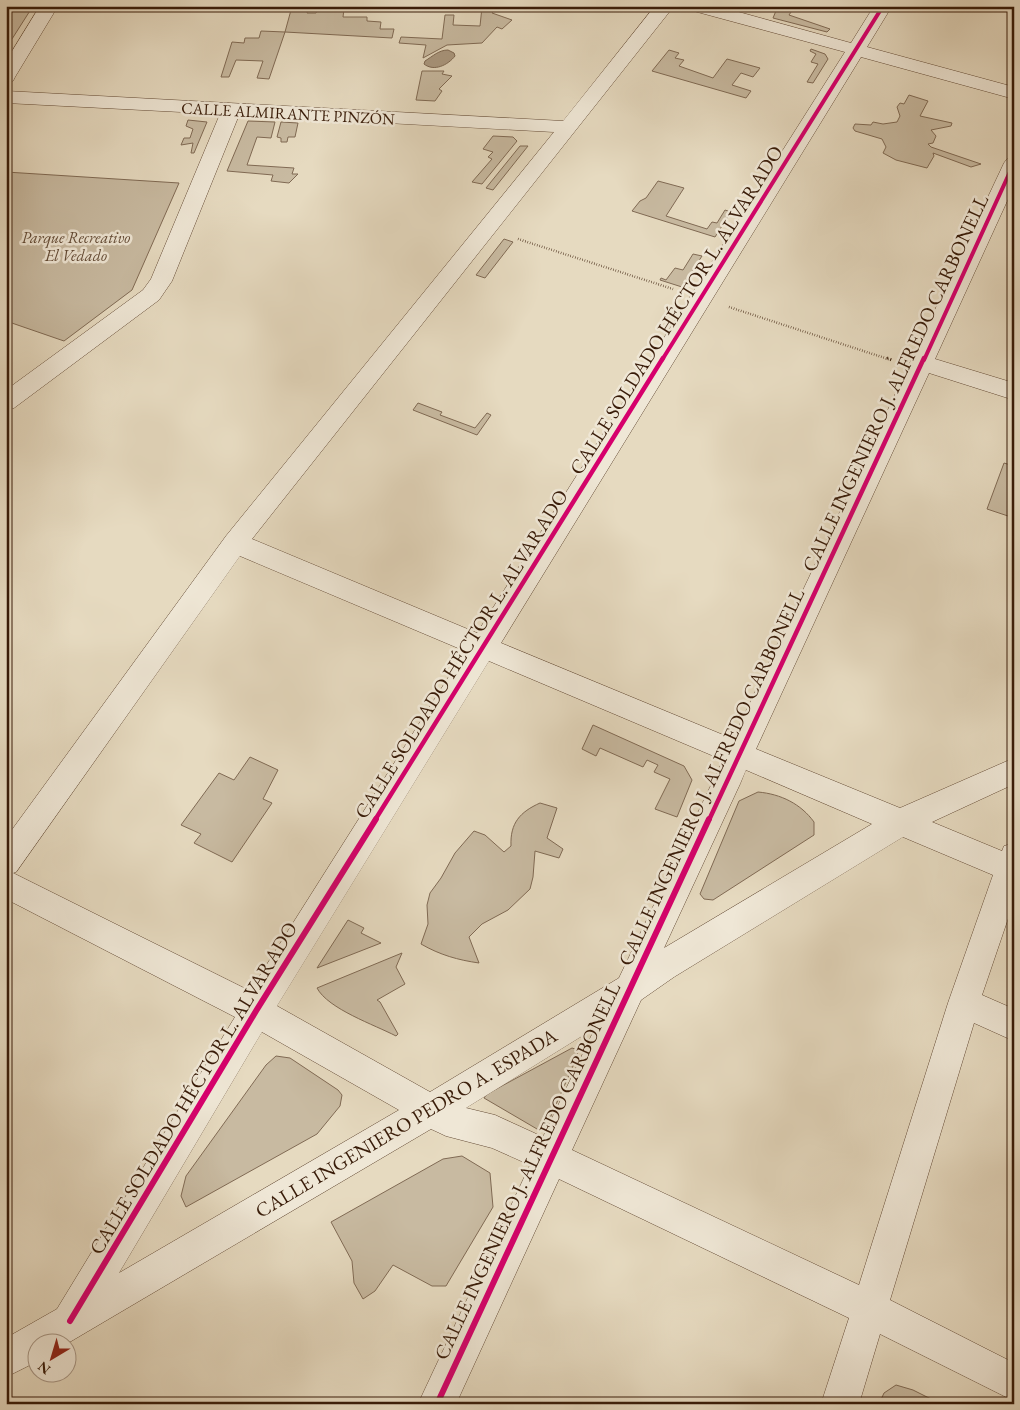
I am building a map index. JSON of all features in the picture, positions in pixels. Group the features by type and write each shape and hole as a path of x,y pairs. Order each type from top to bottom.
{"street":[{"path":"6,77 49,6"},
{"path":"6,862 235,543 665,6"},
{"path":"696,6 1014,93"},
{"name":"CALLE SOLDADO HÉCTOR L. ALVARADO","path":"70,1321 256,1012 883,6"},
{"name":"CALLE ALMIRANTE PINZÓN","path":"6,97 569,127"},
{"path":"6,402 151,295 161,281 231,110"},
{"name":"CALLE INGENIERO J. ALFREDO CARBONELL","path":"437,1404 550,1157 923,363 1014,163"},
{"path":"923,363 1014,392"},
{"path":"235,543 901,822 1012,862 964,1003 840,1404"},
{"name":"CALLE INGENIERO PEDRO A. ESPADA","path":"6,1358 431,1110 628,990 663,966 901,822 1014,770"},
{"path":"6,884 256,1012 446,1119 495,1132 550,1157 869,1309 1014,1384"},
{"path":"964,1003 1014,1025"}],"green space":[{"path":"6,6 33,6 12,39 6,39 6,30 12,19 6,18"},
{"path":"334,6 351,6 350,9 344,9 343,17 367,17 367,21 381,22 380,29 394,29 392,38 285,32 291,10 308,9 307,13 316,13 318,9 333,10"},
{"path":"498,6 492,13 512,20 502,29 497,27 482,43 447,45 423,58 426,45 399,43 401,37 442,39 445,15 454,15 453,25 480,26 482,7"},
{"path":"778,6 795,6 789,15 830,29 827,32 773,18"},
{"path":"261,31 285,32 269,79 257,78 263,61 236,60 229,77 221,77 232,42 244,43 245,38 259,38"},
{"path":"811,49 825,54 828,59 813,83 807,82 818,64 811,62 816,54 810,51"},
{"path":"669,50 679,53 675,58 684,60 679,66 713,78 727,59 760,68 753,77 741,73 732,85 751,91 746,98 652,71"},
{"path":"422,71 444,71 442,74 452,76 439,89 442,91 435,101 416,100"},
{"path":"909,95 928,101 920,116 952,123 951,126 931,130 936,136 933,143 928,144 931,147 981,164 971,167 933,153 934,156 927,168 896,160 883,153 886,147 882,139 855,131 853,128 855,124 871,125 873,122 883,124 897,122 900,116 897,107 900,103 904,104"},
{"path":"188,120 207,122 194,153 191,153 193,143 181,145 184,138 190,138 193,129 186,126"},
{"path":"248,121 275,122 271,138 257,137 247,165 294,168 292,174 298,174 289,183 271,181 273,175 227,171"},
{"path":"281,122 298,123 295,137 288,137 287,142 281,142 281,138 277,137"},
{"path":"493,136 513,137 517,141 482,184 472,182 492,159 488,157 493,152 483,149"},
{"path":"520,146 528,146 493,190 486,188"},
{"name":"Parque Recreativo El Vedado","path":"6,172 179,183 132,290 64,341 6,321"},
{"path":"658,181 684,188 666,216 707,229 712,222 717,223 725,210 731,212 715,237 632,211 640,201 646,198"},
{"path":"504,239 513,242 485,278 476,275"},
{"path":"693,254 702,256 682,287 660,280 661,278 666,280 675,268 683,270"},
{"path":"418,403 442,412 440,415 475,428 487,413 491,415 477,435 413,410"},
{"path":"1004,463 1014,466 1014,518 987,509"},
{"path":"593,725 684,766 692,780 677,817 655,809 670,779 654,772 658,765 647,760 643,767 600,748 596,756 582,749"},
{"path":"250,757 278,770 263,799 272,803 232,862 194,843 201,834 181,825 219,773 234,780"},
{"path":"758,792 775,795 797,805 814,822 814,835 713,900 704,899 700,894 739,801"},
{"path":"540,803 557,808 547,838 563,849 559,858 535,851 530,889 508,910 482,924 469,937 479,963 449,956 421,944 428,924 427,905 430,893 455,853 474,831 485,835 504,852 511,846 512,831 518,819 527,810"},
{"path":"348,920 364,928 361,933 381,943 317,968"},
{"path":"402,953 396,967 405,984 377,1000 380,1002 398,1034 396,1036 341,1010 323,996 317,988"},
{"path":"572,1048 578,1050 577,1057 547,1125 542,1129 537,1129 484,1098 487,1094"},
{"path":"276,1056 290,1058 338,1090 342,1095 340,1106 317,1134 186,1207 181,1196 186,1176 266,1065"},
{"path":"462,1156 490,1173 493,1207 446,1286 432,1286 393,1265 375,1291 363,1299 354,1283 352,1261 331,1222 443,1159"},
{"path":"896,1385 913,1390 941,1404 879,1404 884,1393"}],"shaded area":[{"path":"448,50 454,53 455,56 445,65 432,67 424,64 425,61 436,54"}],"cycle path":[{"path":"70,1321 256,1011 883,6"},
{"path":"437,1404 1014,163"}]}
